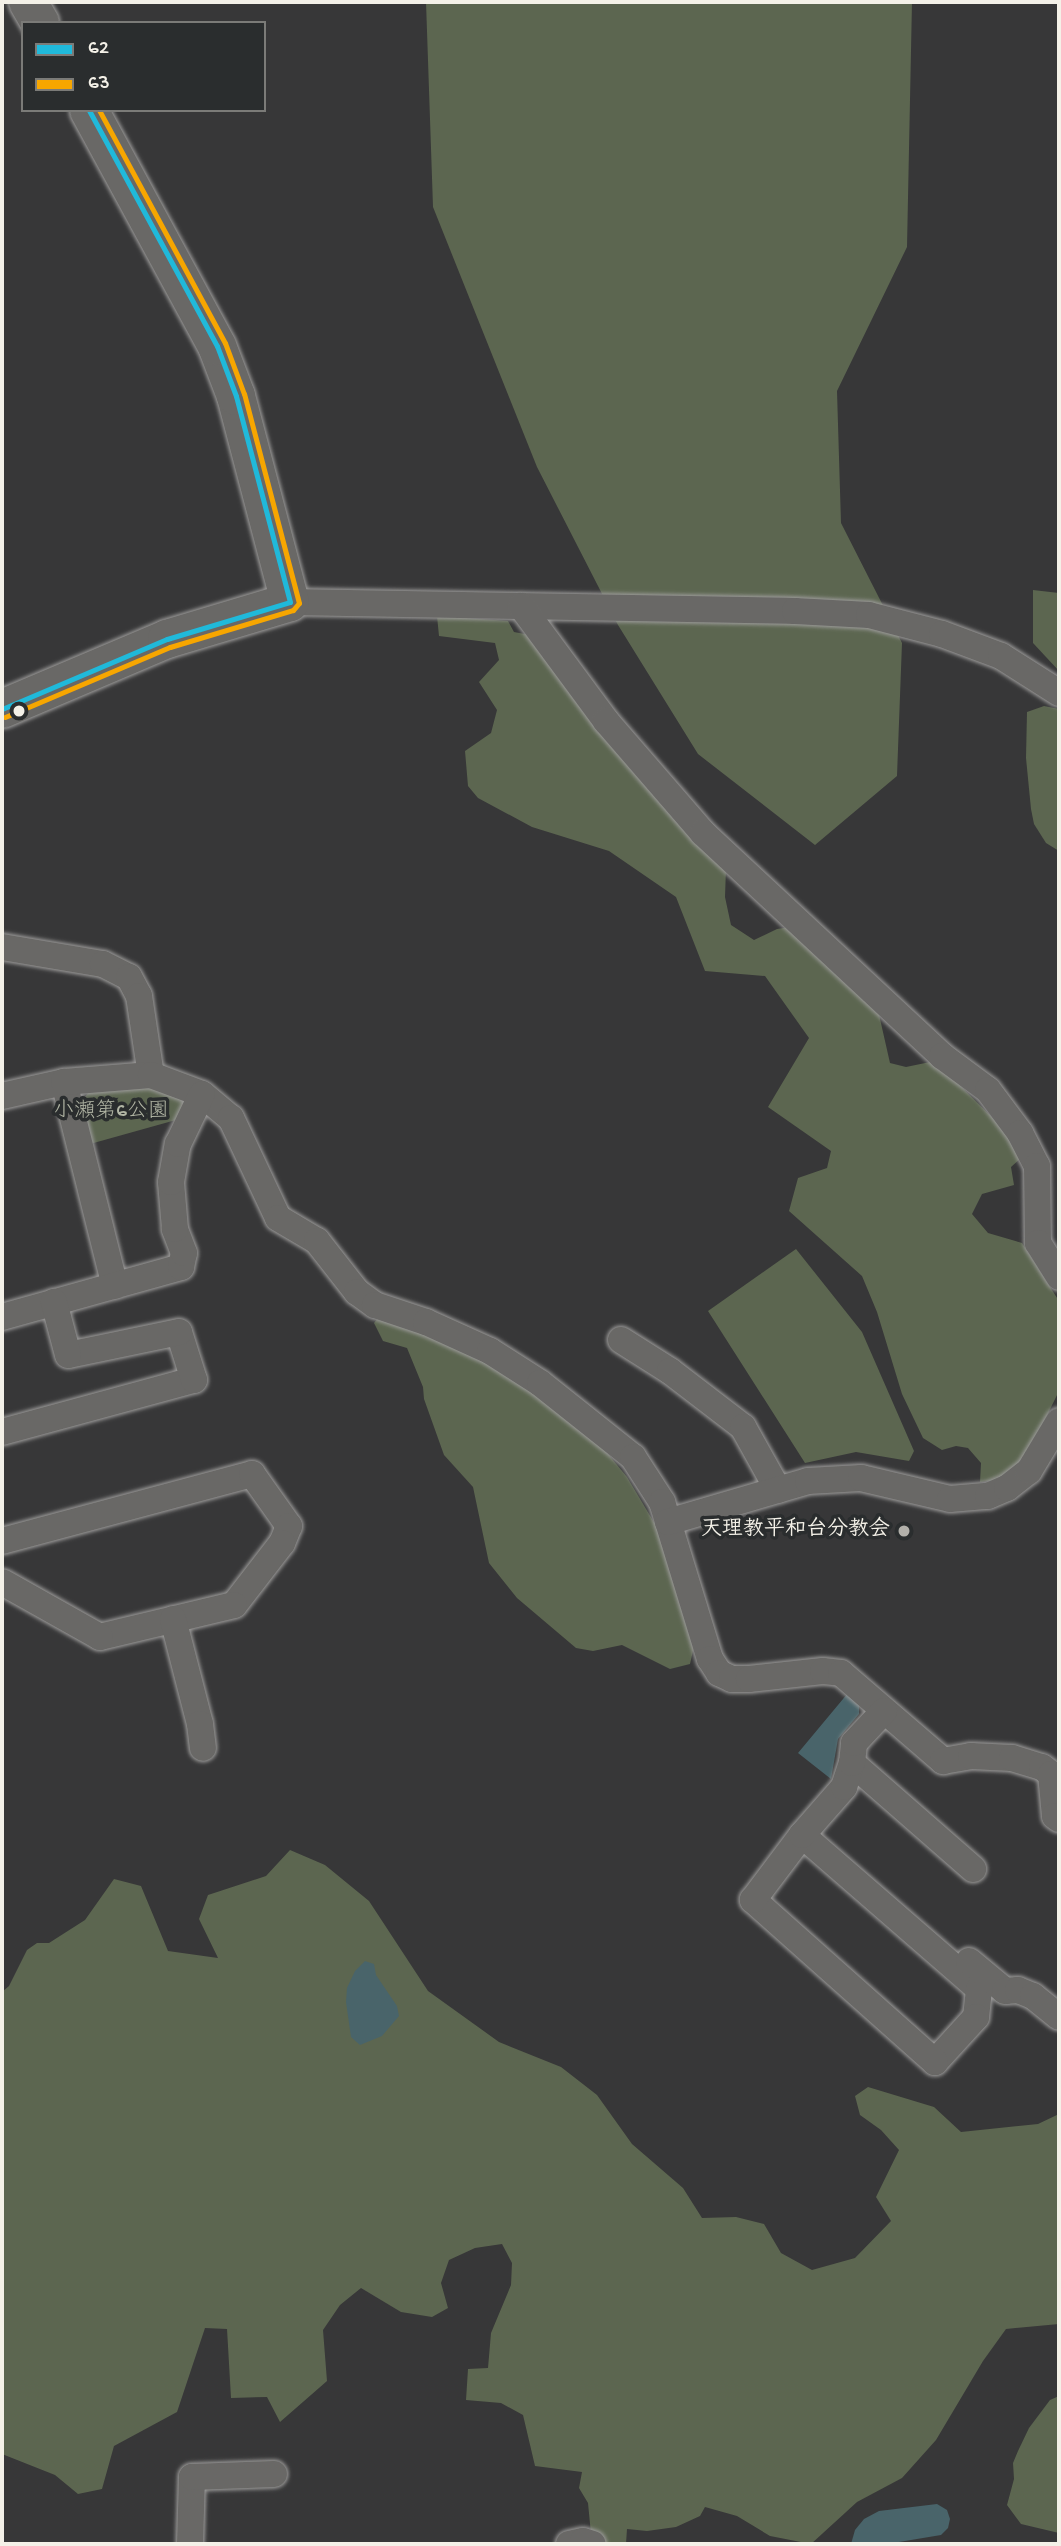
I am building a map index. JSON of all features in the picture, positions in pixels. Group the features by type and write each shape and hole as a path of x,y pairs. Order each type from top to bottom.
{"highway":[{"path":"28,2 39,21"},
{"path":"2,709 167,639 290,602 236,396 217,346 90,112"}],"street":[{"path":"290,602 869,615 942,634 1001,656 1059,693"},
{"path":"521,606 606,720 703,833 942,1056 988,1090 1020,1133 1037,1166 1038,1243 1059,1277"},
{"path":"2,947 103,964 129,977 139,996 151,1075"},
{"path":"2,1097 64,1082 151,1075 202,1094 231,1118 278,1218 317,1241 357,1292 375,1305 426,1322 490,1351 540,1383 633,1457 650,1479 668,1522 710,1659 719,1673 732,1679 833,1670 841,1673 943,1761 971,1756 1012,1758 1042,1767 1051,1774 1055,1816 1059,1819"},
{"path":"64,1082 116,1286"},
{"path":"3,1311 54,1302 181,1267 184,1253 175,1229 171,1182 178,1144 202,1094"},
{"path":"2,1432 194,1380 179,1332 68,1354 54,1302"},
{"path":"621,1340 670,1371 743,1427 778,1490"},
{"path":"668,1522 808,1481 860,1478 950,1499 988,1496 1007,1488 1029,1471 1059,1420"},
{"path":"2,1541 252,1475 289,1526 282,1543 234,1605 100,1637 2,1582"},
{"path":"173,1619 200,1724 203,1748"},
{"path":"802,1835 979,1989 976,2017 935,2062 753,1900 802,1835 844,1787 852,1763 854,1744 884,1711"},
{"path":"852,1763 973,1870"},
{"path":"947,1961 965,1958 1005,1991 1018,1990 1033,1996 1059,2017"},
{"path":"188,2544 192,2477 274,2474"},
{"path":"569,2544 583,2541 593,2544"}],"green space":[{"path":"426,2 912,2 907,247 837,391 841,523 902,643 897,776 815,845 698,754 618,625 537,467 433,207"},
{"path":"1033,590 1059,593 1059,671 1033,643"},
{"path":"437,616 508,621 514,632 530,635 726,869 725,897 731,925 754,940 777,929 790,927 878,1010 890,1063 906,1067 930,1062 938,1064 1001,1126 1021,1158 1011,1167 1014,1185 982,1194 972,1214 988,1233 1022,1243 1059,1301 1059,1391 1027,1456 999,1480 980,1482 981,1463 968,1448 956,1446 942,1450 923,1438 902,1394 877,1312 862,1276 789,1211 798,1178 827,1168 831,1151 768,1107 809,1038 765,976 705,971 676,897 609,851 532,827 478,798 468,786 465,751 491,733 497,710 479,682 499,660 495,643 439,636"},
{"path":"1044,706 1059,709 1059,851 1046,843 1034,824 1031,809 1026,758 1027,712"},
{"name":"小瀬第6公園","path":"154,1084 185,1094 183,1118 90,1144 79,1105 88,1093"},
{"path":"796,1249 862,1332 914,1451 909,1461 856,1452 805,1463 708,1311"},
{"path":"380,1316 502,1366 598,1442 627,1477 655,1524 695,1642 690,1664 670,1669 622,1645 593,1651 576,1648 517,1598 489,1563 473,1487 444,1455 424,1399 423,1387 407,1348 383,1341 374,1323"},
{"path":"290,1850 325,1865 369,1901 428,1991 499,2042 561,2067 597,2095 632,2144 683,2188 702,2218 736,2217 764,2224 781,2253 812,2270 855,2258 891,2221 876,2197 899,2150 881,2130 860,2115 855,2096 868,2087 934,2107 961,2132 1038,2124 1059,2114 1059,2324 1006,2329 983,2361 936,2440 902,2478 857,2502 811,2544 770,2536 737,2516 705,2507 700,2516 676,2527 647,2531 627,2529 626,2544 605,2544 591,2534 588,2503 579,2488 582,2472 535,2466 523,2415 501,2403 466,2400 468,2369 488,2368 491,2333 511,2285 512,2263 502,2244 475,2248 449,2260 441,2283 448,2308 432,2317 401,2312 361,2288 340,2305 323,2330 327,2381 280,2422 267,2397 231,2398 227,2329 205,2328 177,2412 114,2446 102,2489 78,2494 55,2475 2,2454 2,1992 9,1986 27,1950 37,1943 49,1943 85,1920 114,1879 141,1886 168,1951 218,1958 199,1919 208,1895 266,1876"},
{"path":"1059,2396 1059,2533 1021,2524 1007,2505 1014,2479 1013,2463 1018,2451 1029,2428 1050,2400"}],"water":[{"path":"848,1693 859,1701 859,1714 838,1739 831,1779 798,1753"},
{"path":"365,1961 374,1964 376,1975 397,2006 399,2016 382,2036 360,2045 351,2037 346,2002 347,1988 355,1971"},
{"path":"937,2504 947,2510 950,2519 948,2528 941,2535 887,2544 851,2544 855,2530 864,2519 879,2511"}],"transit line":[{"name":"62","path":"2,709 167,639 290,602 236,396 217,346 90,112"},
{"name":"63","path":"5,717 170,647 293,610 299,603 244,394 225,343 100,112"}],"place":[{"name":"天理教平和台分教会","path":"904,1531"}]}
